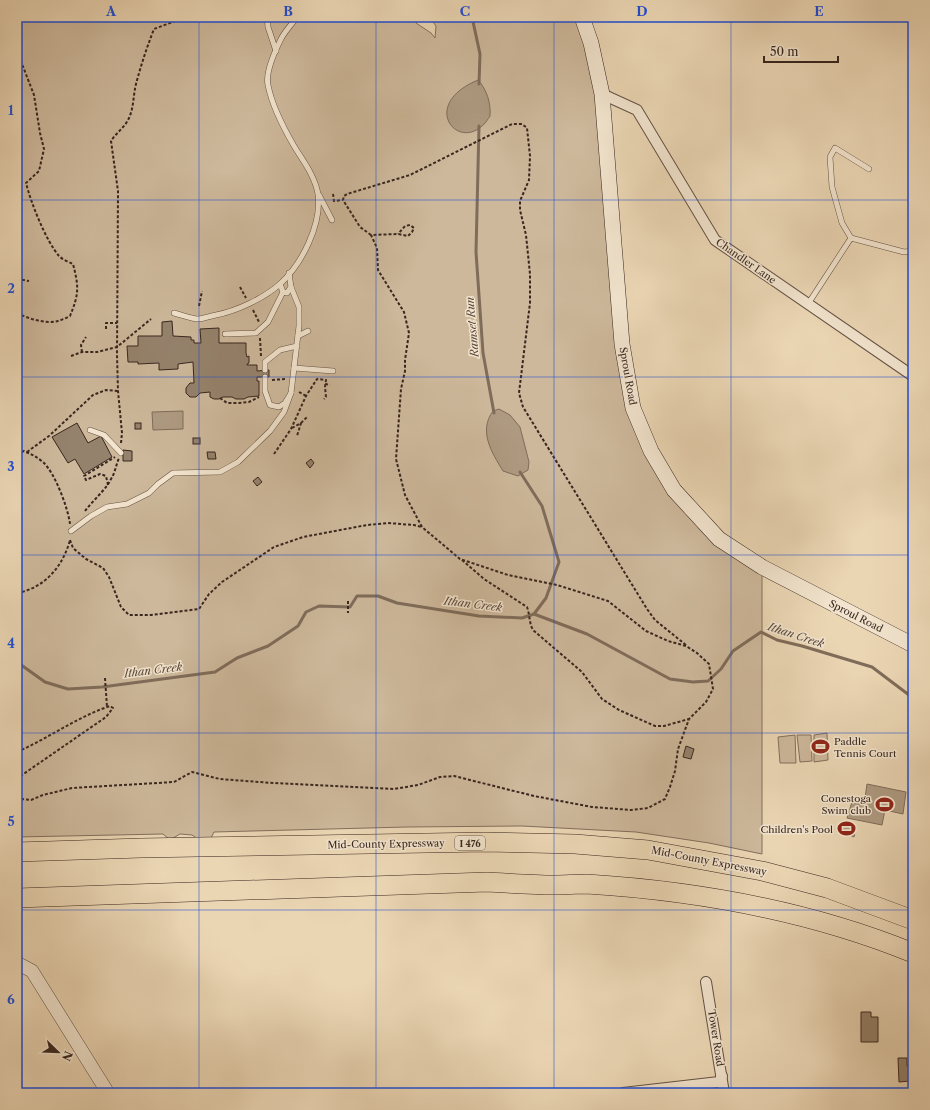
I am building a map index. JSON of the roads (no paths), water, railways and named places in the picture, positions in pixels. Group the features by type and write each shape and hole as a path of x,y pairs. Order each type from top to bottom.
{"highway":[{"name":"Mid-County Expressway","path":"17,852 477,842 582,845 648,850 762,871 827,888 913,920"},
{"path":"17,898 487,882 553,885 585,884 656,890 721,899 813,920 858,933 913,953"}],"main road":[{"name":"Sproul Road","path":"582,17 592,43 602,94 622,344 633,408 651,452 674,490 719,539 762,567 913,645"}],"street":[{"name":"Chandler Lane","path":"602,94 637,110 715,240 913,376"},
{"path":"17,964 32,971 108,1093"},
{"name":"Tower Road","path":"706,982 724,1093"},
{"path":"623,1093 719,1082 722,1076"}],"lane":[{"path":"267,17 268,27 276,51"},
{"path":"297,17 281,38 268,70 268,84 276,111 294,146 308,168 332,220"},
{"path":"869,169 835,148 830,157 832,187 842,223 851,238 904,252 913,251"},
{"path":"174,313 198,319 228,312 258,299 280,284 299,260 315,227 319,208 318,192"},
{"path":"808,304 851,238"},
{"path":"71,531 91,516 107,507 127,504 149,493 173,473 220,472 238,462 270,431 284,412 291,393 297,346 299,308 291,287 289,273"},
{"path":"225,334 256,333 268,322 283,292 280,284"},
{"path":"283,292 287,293 291,287"},
{"path":"298,336 308,331"},
{"path":"265,370 265,362 280,350 297,346"},
{"path":"294,368 333,371"},
{"path":"265,378 265,391 270,405 279,407 285,403 291,393"},
{"path":"90,430 104,435 120,453"}],"waterway":[{"name":"Ramset Run","path":"472,17 480,54 479,84"},
{"name":"Ramset Run","path":"479,126 476,252 483,353 494,413"},
{"name":"Ramset Run","path":"520,472 542,506 559,562 546,598 534,614"},
{"name":"Ithan Creek","path":"17,662 45,682 68,689 102,687 215,672 237,658 268,646 298,626 306,612 319,606 350,607 357,596 378,596 397,603 479,616 522,618 534,614 587,634 670,679 693,682 708,681 721,669 733,651 761,632 777,640 872,667 913,698"}],"place":[{"name":"Paddle Tennis Court","path":"821,747"},
{"name":"Conestoga Swim club","path":"884,804"},
{"name":"Children's Pool","path":"846,829"}]}
